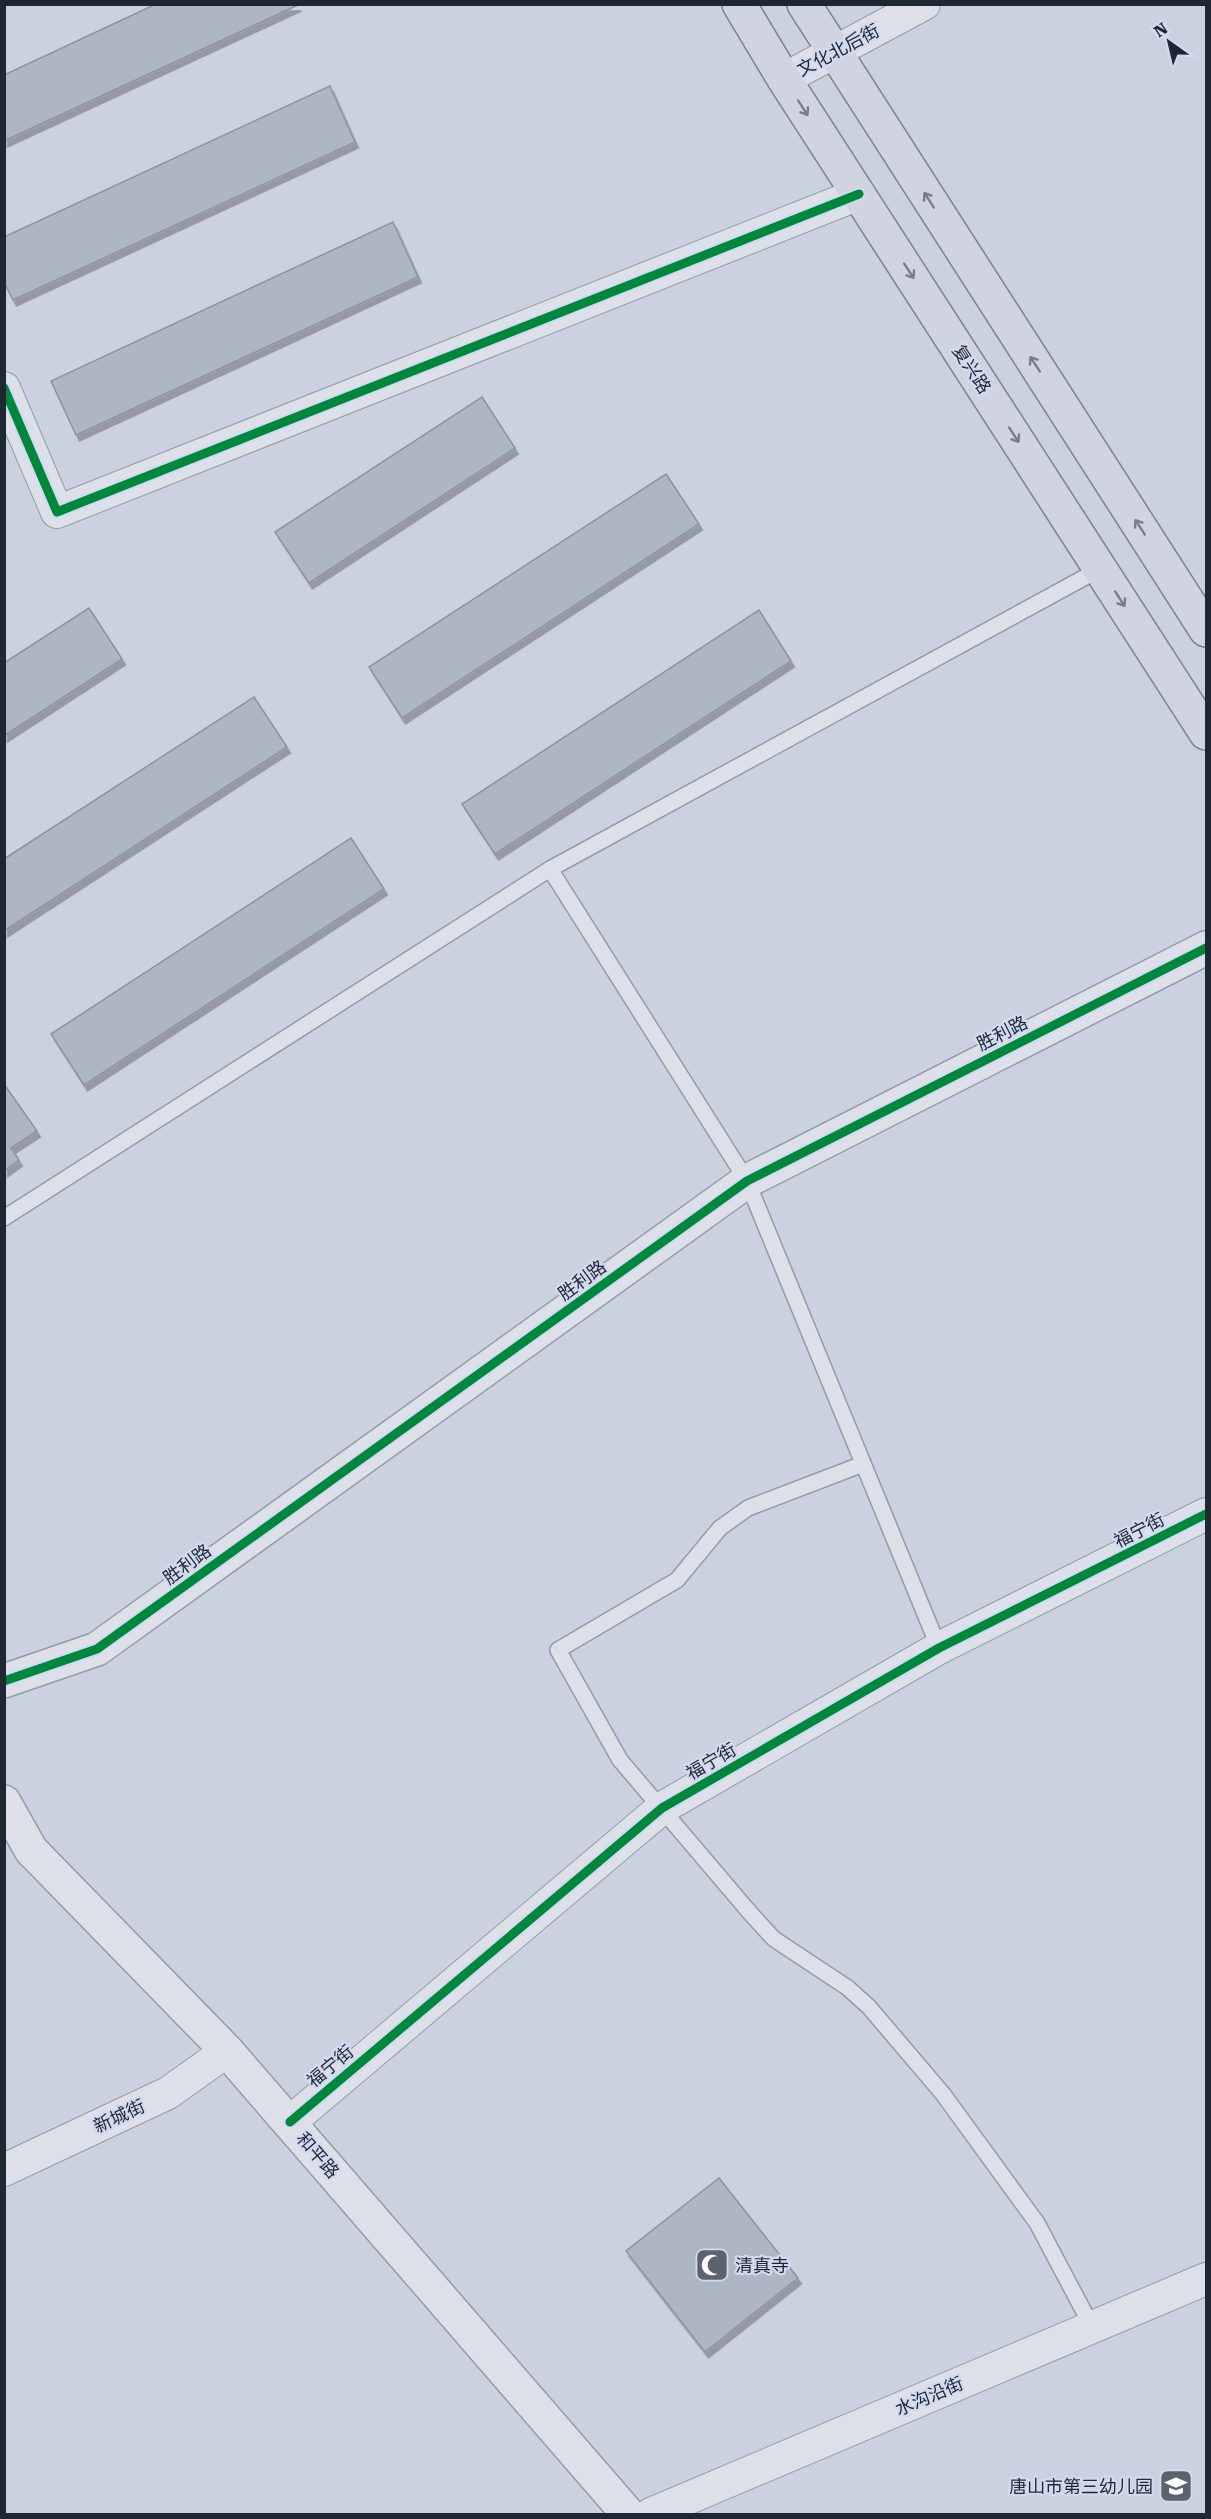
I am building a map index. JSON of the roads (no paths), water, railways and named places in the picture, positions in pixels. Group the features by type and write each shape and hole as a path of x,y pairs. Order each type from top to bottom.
{"main road":[{"name":"复兴路","path":"739,4 784,79 1206,733"},
{"path":"804,4 1206,630"}],"street":[{"name":"文化北后街","path":"784,79 924,4"},
{"path":"4,388 57,512 859,194"},
{"name":"胜利路","path":"4,1682 97,1649 747,1181 1206,948"},
{"name":"福宁街","path":"290,2122 662,1808 939,1648 1206,1514"},
{"name":"和平路","path":"4,1802 31,1850 227,2051 628,2514"},
{"name":"新城街","path":"4,2170 168,2093 227,2051"},
{"name":"水沟沿街","path":"651,2514 1206,2279"}],"lane":[{"path":"4,1218 550,868 1100,569"},
{"path":"550,868 747,1181 939,1648"},
{"path":"863,1464 748,1508 720,1528 677,1580 558,1650 620,1760 774,1940 848,1988 869,2007 943,2094 1037,2223 1092,2327"}],"place":[{"name":"清真寺","path":"712,2265"},
{"name":"唐山市第三幼儿园","path":"1176,2486"}]}
